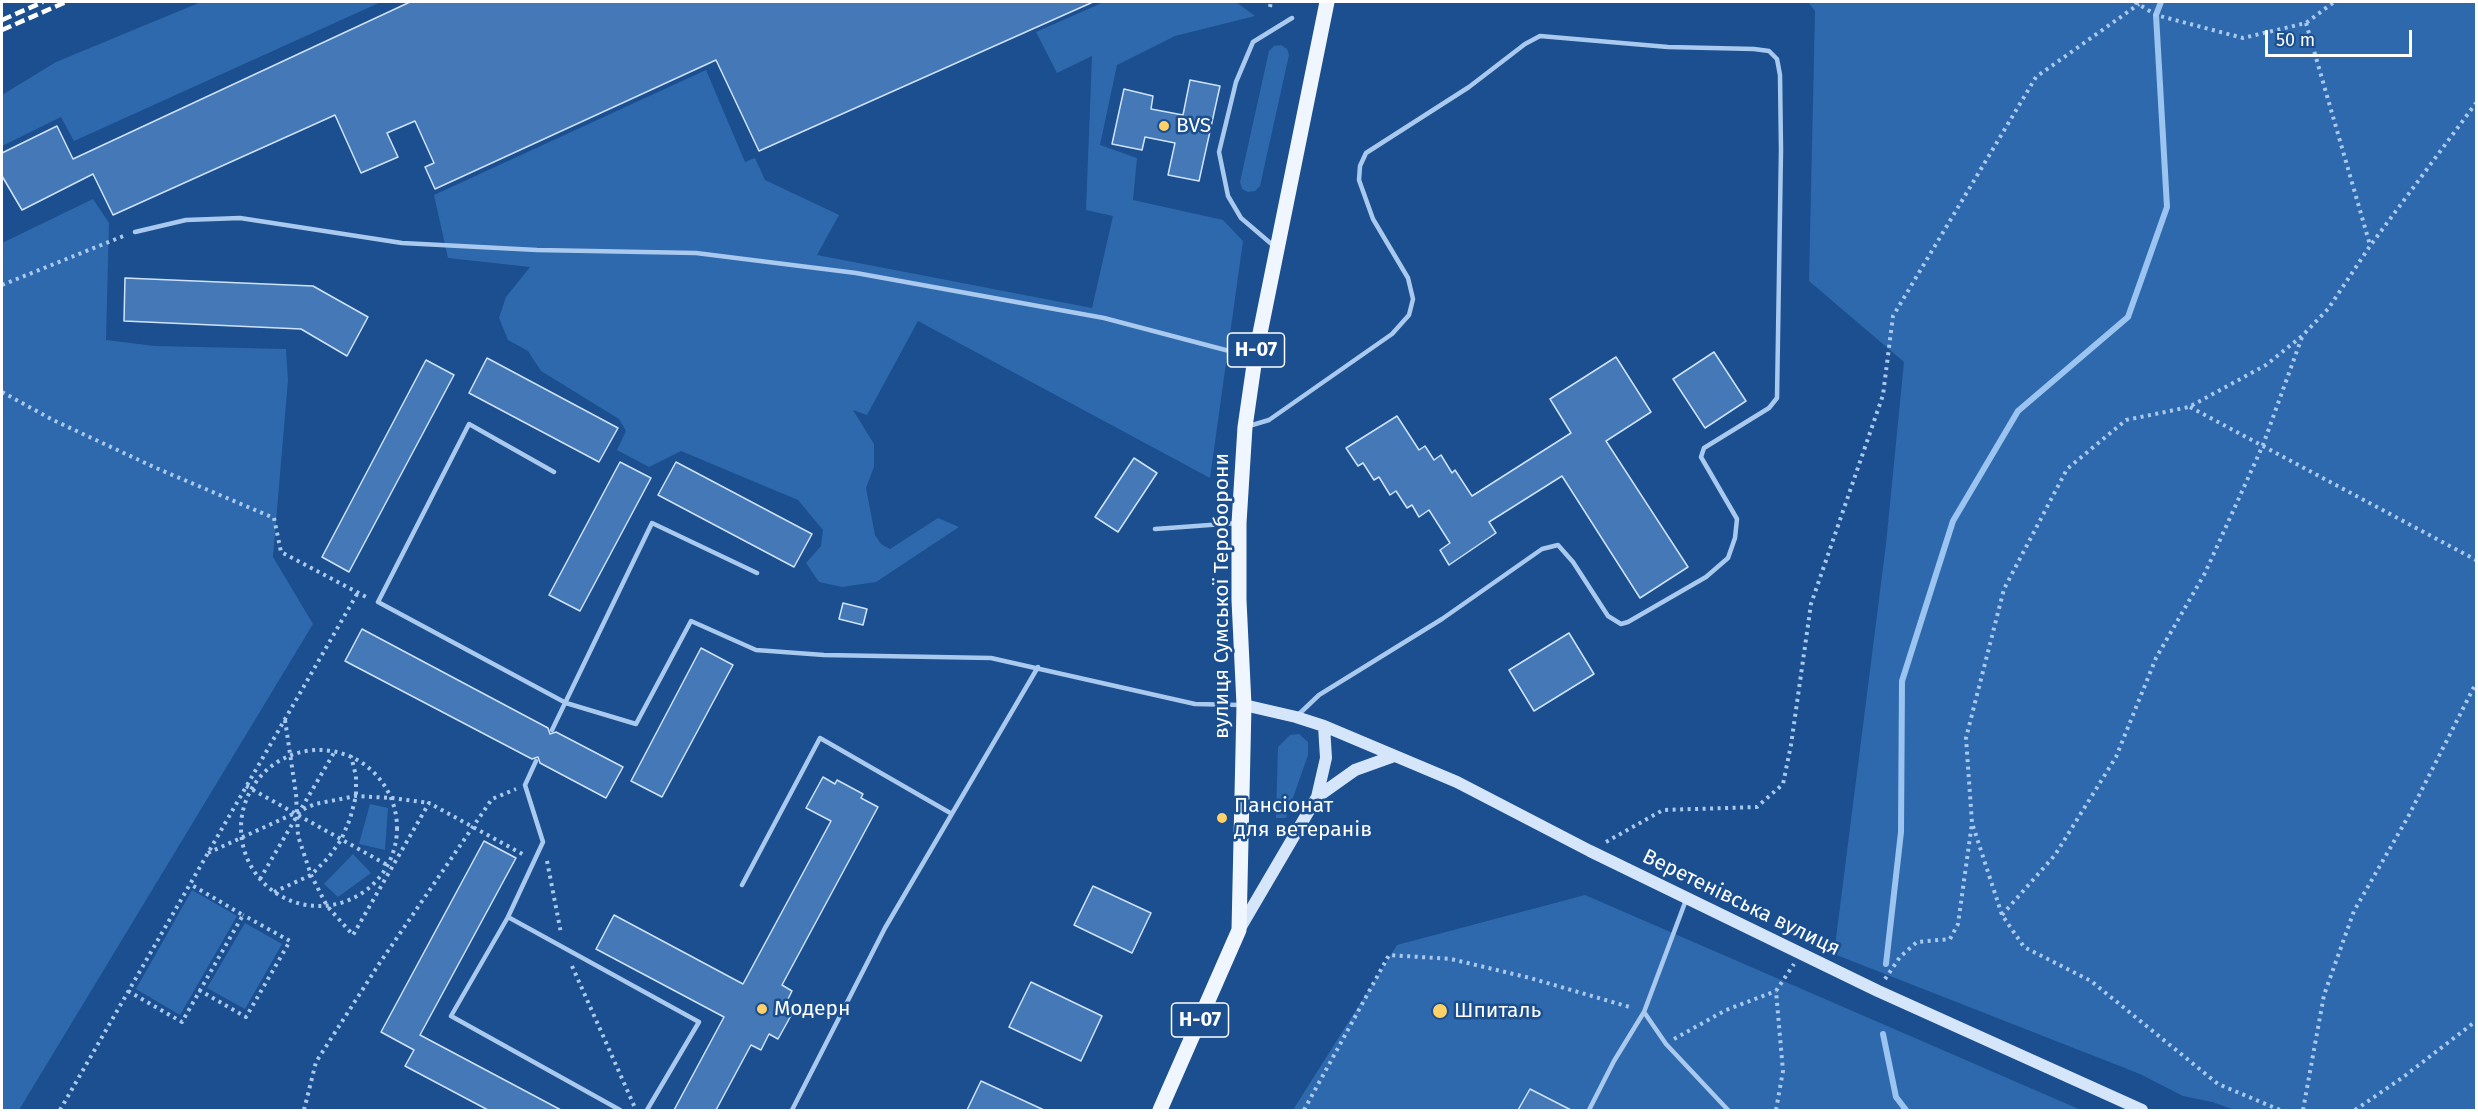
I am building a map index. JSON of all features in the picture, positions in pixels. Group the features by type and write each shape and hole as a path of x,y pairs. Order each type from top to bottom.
{"main road":[{"name":"вулиця Сумської Тероборони","path":"1160,1110 1239,930 1244,705 1239,600 1239,523 1245,427 1255,358 1327,2"}],"street":[{"name":"Веретенівська вулиця","path":"1244,705 1324,726 1457,782 1878,991 2142,1110"},
{"path":"1239,930 1317,797 1326,758 1324,726"},
{"path":"1317,797 1354,770 1394,756"}],"lane":[{"path":"1277,249 1241,218 1228,196 1219,152 1236,82 1253,42 1292,18"},
{"path":"1245,427 1269,420 1392,334 1409,315 1413,299 1408,278 1373,219 1359,180 1360,166 1366,153 1469,87 1525,44 1540,36 1668,47 1754,49 1769,51 1777,59 1780,75 1781,150 1777,398 1769,408 1704,448 1701,457 1737,519 1735,538 1728,558 1706,577 1621,624 1608,616 1573,562 1558,544 1542,549 1442,619 1320,695 1296,717"},
{"path":"135,232 186,220 240,218 402,243 537,250 696,253 856,273 1104,318 1255,358"},
{"path":"554,472 469,424 378,602 566,703 636,724 691,621 756,650 824,655 991,658 1195,704 1244,705"},
{"path":"552,730 652,523 757,573"},
{"path":"1155,529 1239,523"},
{"path":"792,1110 885,928 1038,667"},
{"path":"742,885 820,738 952,814"},
{"path":"536,761 525,784 543,842 508,916 451,1016 620,1110"},
{"path":"1589,1110 1614,1061 1644,1012 1687,898"},
{"path":"508,916 699,1022 647,1110"},
{"path":"1644,1012 1666,1044 1728,1110"}],"path":[{"path":"1270,7 1271,2"},
{"path":"1590,850 1663,810 1757,807 1783,784 1791,745 1811,604 1884,395 1893,316 2036,77 2137,3 2156,15 2243,38 2306,23 2334,2"},
{"path":"2306,23 2370,246"},
{"path":"1878,991 1900,957 1917,942 1950,939 1958,924 1972,823 1966,738 2004,589 2067,469 2126,420 2189,407 2266,365 2302,336 2328,309 2370,246 2476,103"},
{"path":"2,285 135,232"},
{"path":"2002,915 2055,855 2116,757 2156,658 2205,573 2263,445 2302,336"},
{"path":"2,392 53,420 135,458 274,518 281,552 357,594 378,602"},
{"path":"2189,407 2476,560"},
{"path":"60,1110 357,594"},
{"path":"2303,1110 2324,995 2355,911 2408,817 2476,683"},
{"path":"285,719 296,794 298,836 311,875 327,906 354,935 390,867 429,804"},
{"path":"320,749 335,751 351,756 375,772 392,798 398,832 394,853 390,867 369,889 356,897 327,906 299,904 274,892 260,879 245,854 242,840 242,814 251,789 268,769 291,755 320,749"},
{"path":"260,879 335,751"},
{"path":"274,892 311,875 328,858 341,840 356,796 356,776 351,756"},
{"path":"304,1110 316,1062 379,964 492,799 525,784"},
{"path":"246,786 390,867"},
{"path":"208,853 242,840 315,804 356,796 392,798 429,804 534,861"},
{"path":"1972,823 2002,915 2024,947 2091,981 2218,1084 2280,1110"},
{"path":"543,842 564,947 636,1110"},
{"path":"190,884 290,941 246,1017 199,990"},
{"path":"129,992 182,1022 243,915"},
{"path":"1666,1044 1726,1010 1776,991 1802,954"},
{"path":"1304,1110 1389,955 1450,959 1530,978 1644,1012"},
{"path":"1776,991 1784,1071 1776,1110"},
{"path":"2355,1110 2402,1078 2476,1021"}],"shaded area":[{"path":"201,2 381,2 74,141 61,117 2,146 2,95 56,62"},
{"path":"1104,2 1236,2 1255,16 1175,36 1117,65 1100,145 1137,158 1133,200 1223,220 1243,241 1210,478 918,321 867,415 853,410 874,444 874,467 866,488 875,535 881,544 890,549 938,518 959,527 876,582 842,587 819,582 806,563 821,546 823,530 798,500 681,451 649,467 617,450 626,431 619,419 541,371 528,351 508,340 499,318 506,297 530,267 448,258 434,195 706,70 745,162 755,158 765,180 839,215 817,255 1092,308 1113,216 1086,210 1092,56 1057,73 1036,32"},
{"path":"1808,2 2476,2 2476,1110 2235,1110 2183,1096 2140,1074 1834,954 1886,544 1904,362 1809,281 1815,11"},
{"path":"1281,45 1287,49 1289,55 1260,186 1255,191 1248,192 1242,189 1240,182 1269,51 1274,46"},
{"path":"93,199 109,223 106,340 155,346 286,349 288,380 273,557 313,624 19,1110 2,1110 2,243"},
{"path":"1299,734 1308,742 1308,755 1286,818 1276,818 1278,747 1290,735"},
{"path":"370,804 388,808 385,850 359,844"},
{"path":"353,854 371,873 338,897 324,884"},
{"path":"192,890 237,916 180,1015 136,989"},
{"path":"1585,895 2081,1110 1293,1110 1397,945"},
{"path":"245,923 282,944 245,1009 207,988"}],"building":[{"path":"410,2 1093,2 759,151 716,60 435,189 425,167 434,163 415,121 387,133 398,157 361,173 335,115 113,215 93,174 22,210 2,176 2,153 57,126 73,159"},
{"name":"BVS","path":"1190,80 1220,86 1199,181 1168,175 1175,143 1145,137 1142,150 1112,144 1124,89 1153,96 1151,109 1183,115"},
{"path":"125,278 313,286 368,317 347,356 301,329 124,321"},
{"path":"1714,352 1746,401 1705,428 1673,379"},
{"path":"1616,357 1651,412 1606,441 1688,567 1640,598 1562,476 1489,522 1496,533 1449,565 1440,550 1450,543 1429,510 1419,517 1412,505 1407,508 1396,491 1390,495 1379,477 1374,480 1363,463 1358,466 1346,448 1397,416 1419,450 1425,446 1434,460 1441,455 1452,473 1455,470 1472,496 1571,433 1550,399"},
{"path":"487,358 618,428 599,462 469,393"},
{"path":"426,360 454,375 349,572 322,557"},
{"path":"1134,458 1157,473 1118,532 1095,517"},
{"path":"620,462 651,478 580,611 549,595"},
{"path":"676,462 812,534 794,567 658,495"},
{"path":"843,603 867,609 863,625 839,619"},
{"path":"362,629 548,728 550,734 556,732 623,767 606,798 540,763 538,757 532,759 345,661"},
{"path":"1569,633 1594,674 1534,711 1509,670"},
{"path":"701,648 733,665 662,797 631,781"},
{"path":"823,777 835,784 837,780 863,794 861,798 878,807 782,985 792,991 784,1007 793,1012 778,1039 769,1034 761,1050 751,1045 716,1110 674,1110 724,1017 596,949 614,915 743,984 831,821 806,808"},
{"path":"484,841 516,858 420,1035 561,1110 488,1110 405,1066 414,1050 381,1032"},
{"path":"1093,886 1151,913 1132,953 1074,925"},
{"path":"1031,982 1102,1016 1081,1061 1009,1027"},
{"path":"981,1081 1044,1110 967,1110"},
{"path":"1530,1089 1571,1110 1518,1110"}],"waterway":[{"path":"1886,964 1901,832 1902,681 1953,521 2018,411 2128,317 2167,207 2156,15 2161,2"},
{"path":"1883,1034 1896,1097 1906,1110"}],"railway":[{"path":"2,20 43,2"},
{"path":"2,30 66,2"}],"place":[{"name":"BVS","path":"1164,126"},
{"name":"Пансіонат для ветеранів","path":"1222,818"},
{"name":"Модерн","path":"762,1009"},
{"name":"Шпиталь","path":"1440,1011"}]}
